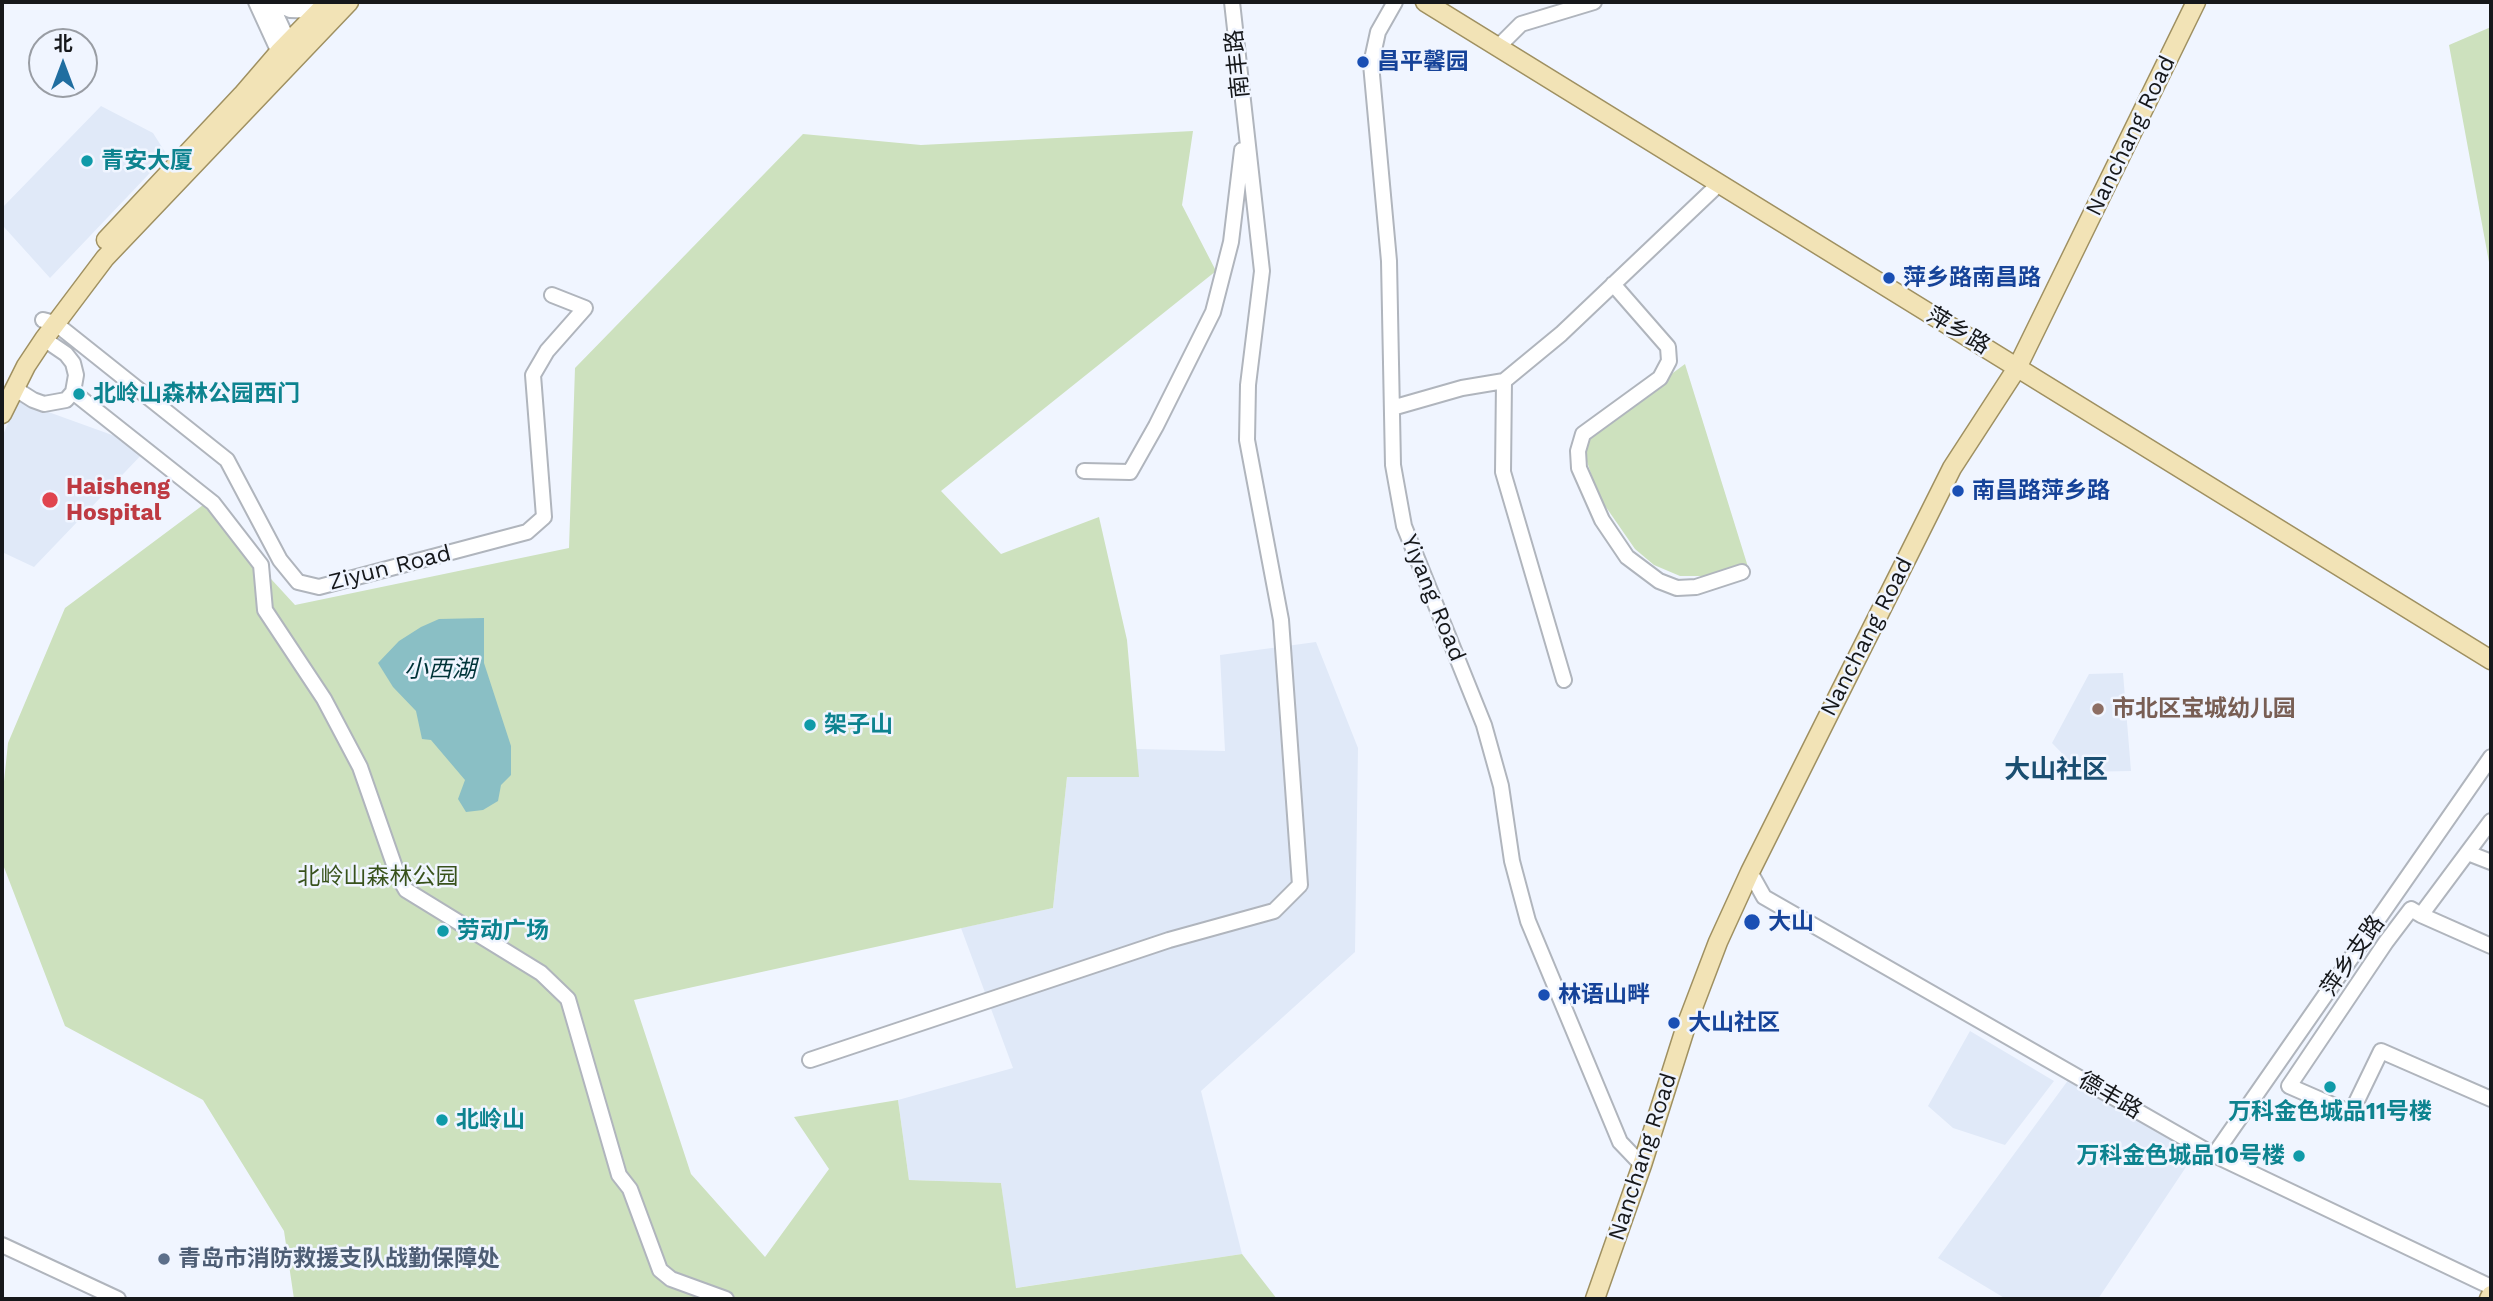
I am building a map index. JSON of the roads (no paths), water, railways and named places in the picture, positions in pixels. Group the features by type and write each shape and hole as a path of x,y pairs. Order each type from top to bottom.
{"main road":[{"path":"287,54 349,2"},
{"name":"萍乡路","path":"1425,2 2491,660"},
{"name":"Nanchang Road","path":"1595,1299 1642,1165 1686,1026 1718,942 1750,872 1952,468 2017,368 2196,2"},
{"path":"5,399 16,361 287,54 323,6"},
{"path":"5,399 44,339 49,321"}],"street":[{"path":"257,2 287,54"},
{"path":"271,2 287,54"},
{"path":"271,2 290,10 323,6"},
{"name":"南丰路","path":"1232,2 1244,126"},
{"name":"Yiyang Road","path":"1395,2 1378,32 1371,64 1389,261 1393,465 1404,526 1484,725 1501,786 1512,860 1528,921 1620,1142 1642,1165"},
{"path":"1498,47 1521,24 1594,2"},
{"path":"1084,471 1129,472 1156,426 1213,312 1231,242 1244,126"},
{"path":"810,1060 1169,940 1274,911 1300,885 1281,620 1247,440 1248,385 1262,271 1244,126"},
{"path":"1392,408 1462,388 1504,381 1561,334 1720,183"},
{"path":"1613,284 1668,347 1669,361 1660,378 1583,434 1578,451 1579,468 1602,520 1627,557 1659,581 1677,588 1696,587 1742,572"},
{"name":"Ziyun Road","path":"49,321 227,460 280,559 298,582 319,587 527,533 544,517 533,375 547,351 585,308 552,295"},
{"path":"5,399 33,400 44,404 66,400 73,392 76,374 73,363 66,354 44,339"},
{"path":"1504,381 1503,472 1564,680"},
{"path":"73,392 213,503 261,565 265,610 324,699 360,767 398,876 406,890 541,973 568,999 619,1175 630,1189 660,1270 671,1279 726,1299"},
{"name":"萍乡支路","path":"2214,1155 2491,757"},
{"path":"2421,915 2491,821"},
{"path":"2468,853 2491,862"},
{"name":"德丰路","path":"1750,872 1764,897 2214,1155 2491,1287"},
{"path":"2491,946 2411,909 2289,1086 2351,1113 2381,1051 2491,1099"},
{"path":"2365,939 2383,947"},
{"path":"2,1245 118,1299"}],"water":[{"name":"小西湖","path":"484,618 484,663 511,746 511,775 501,785 498,801 483,810 466,812 458,799 465,780 431,740 422,739 416,711 393,687 378,663 399,641 439,619"}],"place":[{"name":"昌平馨园","path":"1363,62"},
{"name":"青安大厦","path":"87,161"},
{"name":"萍乡路南昌路","path":"1889,278"},
{"name":"北岭山森林公园西门","path":"79,394"},
{"name":"南昌路萍乡路","path":"1958,491"},
{"name":"Haisheng Hospital","path":"50,500"},
{"name":"市北区宝城幼儿园","path":"2098,709"},
{"name":"架子山","path":"810,725"},
{"name":"大山","path":"1752,922"},
{"name":"劳动广场","path":"443,931"},
{"name":"林语山畔","path":"1544,995"},
{"name":"大山社区","path":"1674,1023"},
{"name":"万科金色城品11号楼","path":"2330,1087"},
{"name":"北岭山","path":"442,1120"},
{"name":"万科金色城品10号楼","path":"2299,1156"},
{"name":"青岛市消防救援支队战勤保障处","path":"164,1259"}],"district":[{"name":"大山社区","path":"2056,770"}],"park label":[{"name":"北岭山森林公园","path":"378,877"}]}
